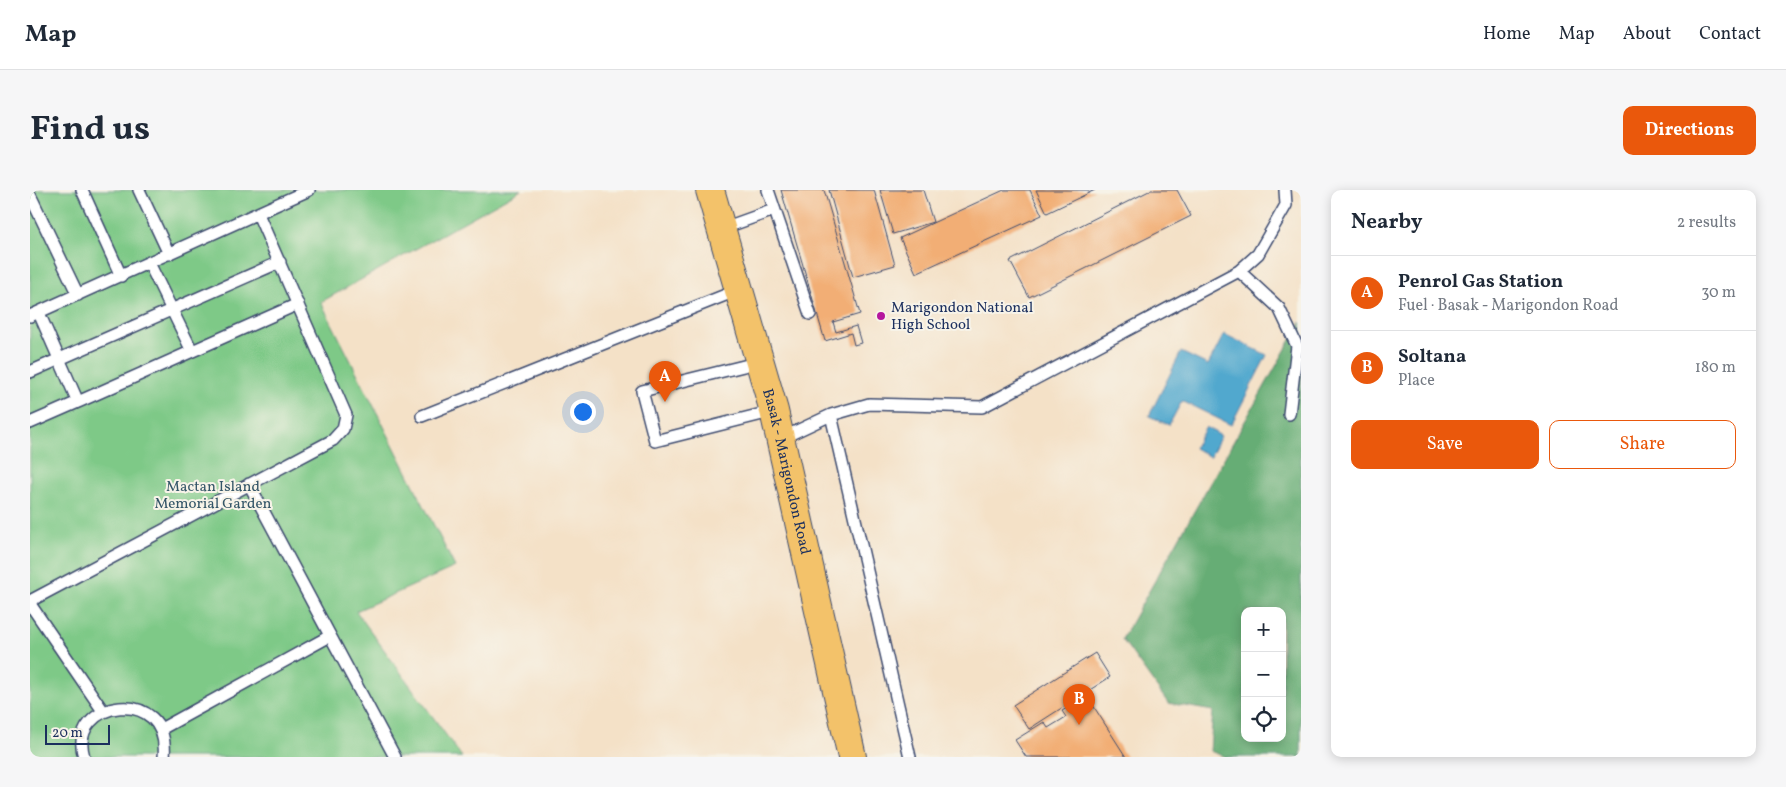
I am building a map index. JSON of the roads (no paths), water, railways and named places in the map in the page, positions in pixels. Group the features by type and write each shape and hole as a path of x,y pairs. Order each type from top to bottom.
{"main road":[{"name":"Basak - Marigondon Road","path":"710,190 774,411 852,757"}],"lane":[{"path":"82,190 121,276"},
{"path":"139,190 169,254"},
{"path":"78,402 59,360 34,315 309,190"},
{"path":"768,190 810,314"},
{"path":"780,439 831,415 869,404 982,407 1239,270 1258,254 1286,205 1285,190"},
{"path":"30,195 78,295"},
{"path":"722,229 774,210"},
{"path":"103,712 30,602 333,440 343,429 346,415 258,214"},
{"path":"30,372 280,262"},
{"path":"149,263 192,351"},
{"path":"1239,270 1279,308 1297,346 1289,414"},
{"path":"422,416 738,290"},
{"path":"30,423 298,304"},
{"path":"760,362 642,391 655,441 774,411"},
{"path":"831,415 910,757"},
{"path":"249,484 395,757"},
{"path":"161,729 330,636"},
{"path":"84,757 84,736 91,722 103,712 119,706 136,708 150,716 161,729 165,744 164,757"}],"water":[{"path":"1224,334 1267,355 1231,425 1182,401 1169,425 1149,416 1181,352 1208,365"},
{"path":"1206,427 1221,436 1210,457 1194,448"}],"place":[{"name":"Marigondon National High School","path":"881,316"},
{"name":"Penrol Gas Station","path":"665,402"},
{"name":"Soltana","path":"1079,725"}],"park label":[{"name":"Mactan Island Memorial Garden","path":"213,494"}]}
